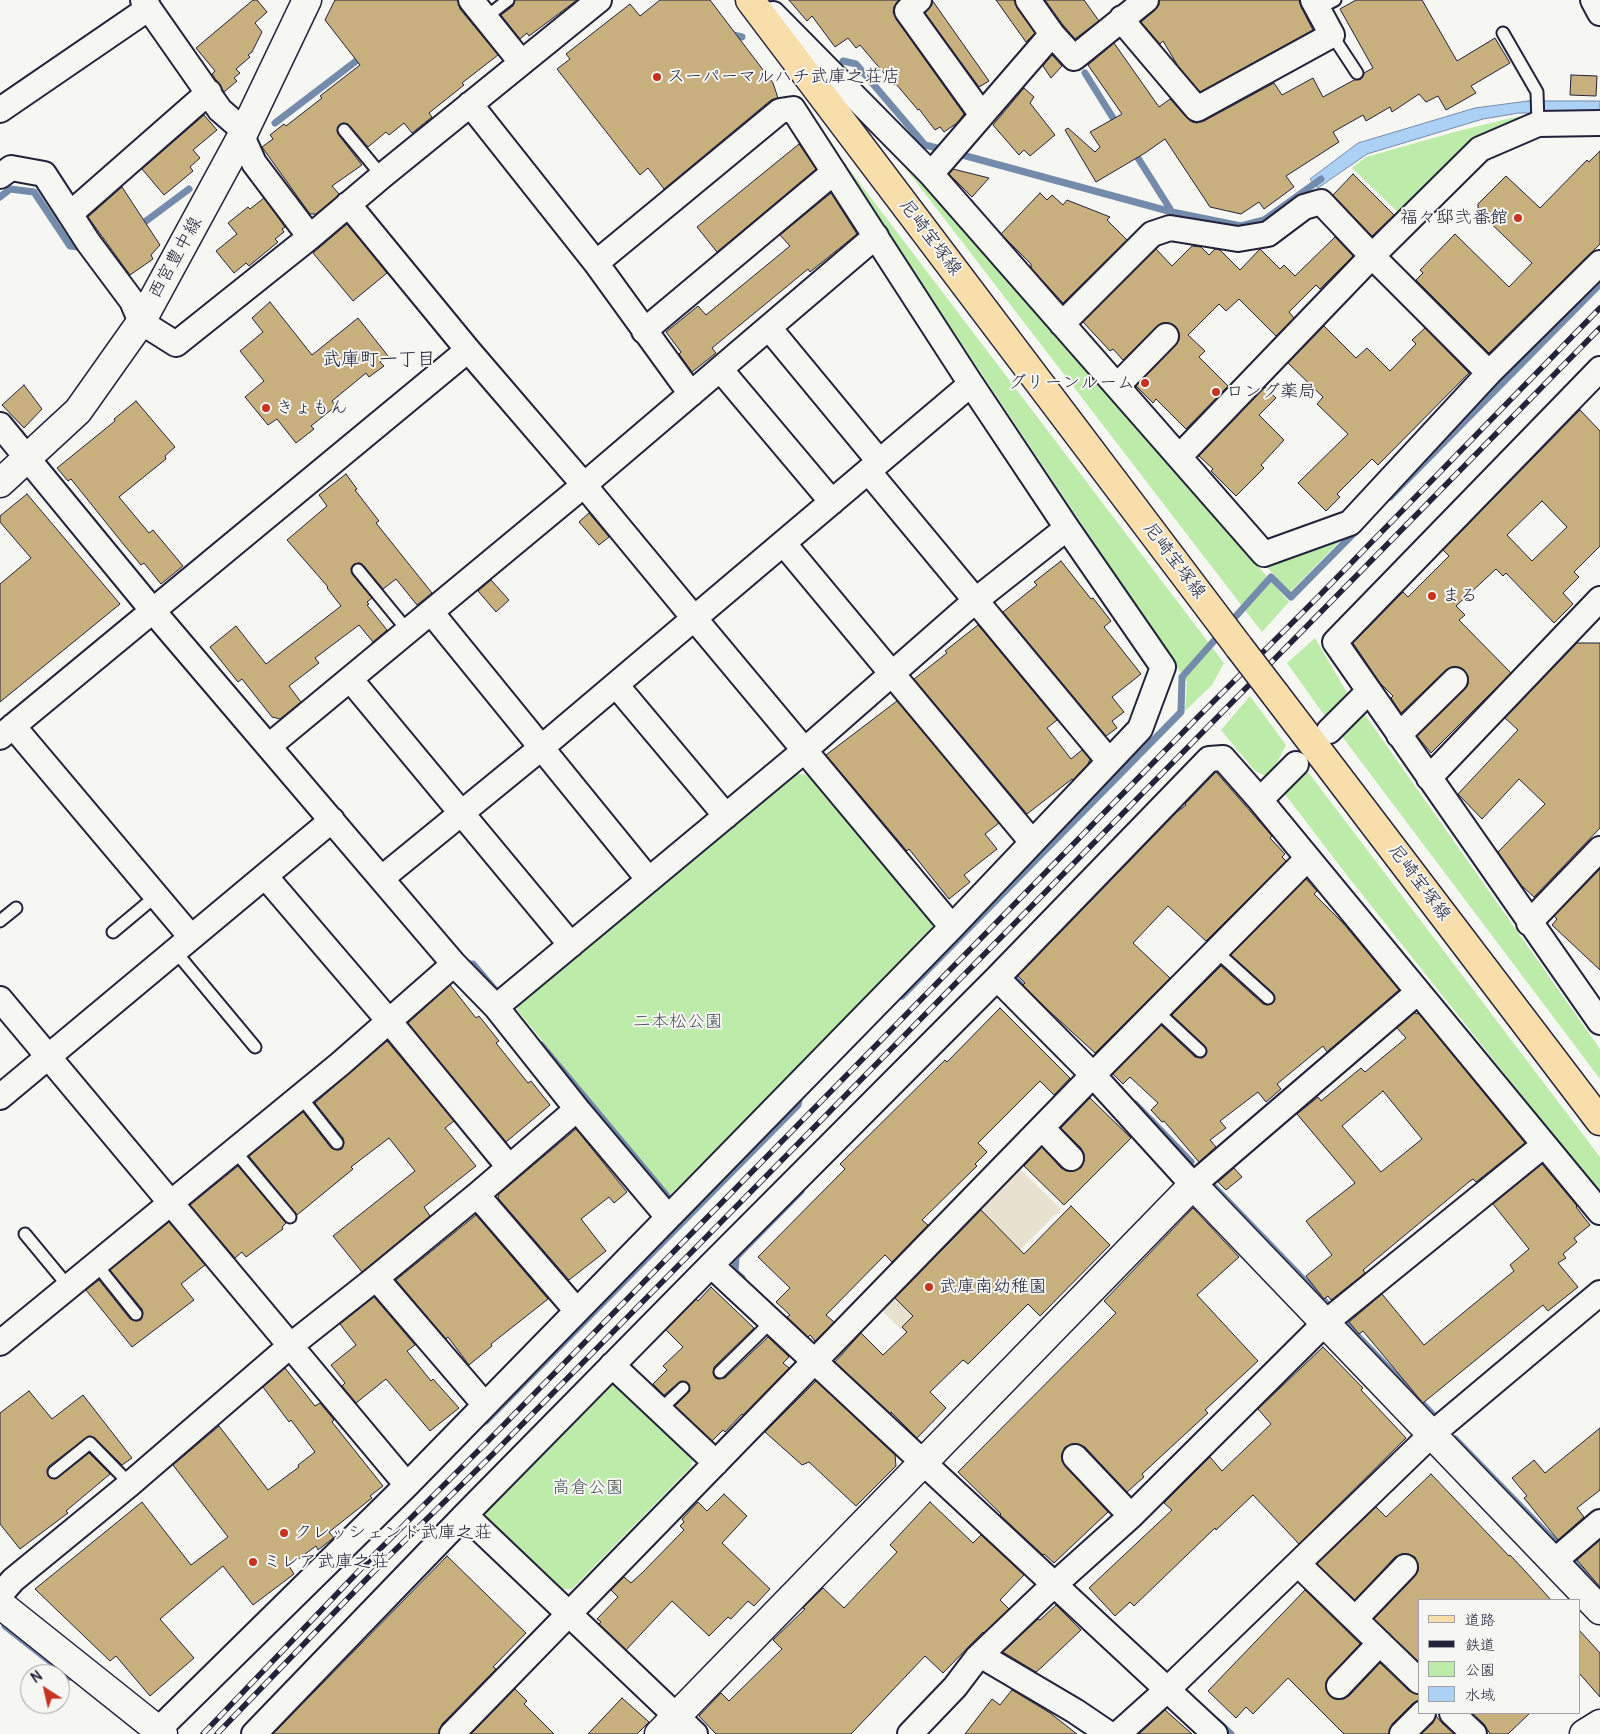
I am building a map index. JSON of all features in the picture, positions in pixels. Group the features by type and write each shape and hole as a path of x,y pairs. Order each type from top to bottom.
{"main road":[{"name":"尼崎宝塚線","path":"750,0 1600,1121"}],"street":[{"name":"西宮豊中線","path":"0,483 78,410 141,322 243,133 307,0"},
{"path":"0,176 12,168 44,174 94,251 132,301 141,322 176,344 310,237 521,62 599,0"},
{"path":"758,0 944,159 1062,324 1264,554 1350,523 1489,373 1600,263"},
{"path":"919,0 906,11 982,115"},
{"path":"1028,0 1052,34 1074,58 1146,0"},
{"path":"1593,0 1600,13"},
{"path":"1122,18 1197,109 1332,35 1322,3"},
{"path":"0,110 146,4 220,110 243,133 254,163 310,237"},
{"path":"478,9 521,62"},
{"path":"944,159 1052,34"},
{"path":"70,214 208,92"},
{"path":"470,104 596,263 691,394"},
{"path":"577,1109 477,1195 290,1346 130,1484 14,1580 1,1603 159,1733 407,1485 952,927 1140,729 1163,667 1067,528 793,109 780,111 596,263"},
{"path":"1179,457 1372,256 1480,149 1538,120 1600,123"},
{"path":"644,331 834,172"},
{"path":"1062,324 1152,234 1170,228 1238,239 1268,234 1304,208 1321,202 1489,373"},
{"path":"348,204 468,350 584,485 952,927"},
{"path":"269,746 584,485 876,236"},
{"path":"768,328 976,600 1109,761"},
{"path":"1116,386 1166,336"},
{"path":"183,944 156,896 6,731 468,350"},
{"path":"720,368 832,502"},
{"path":"1600,369 1334,642 1600,1022"},
{"path":"382,878 541,748 972,384"},
{"path":"0,425 153,610 454,964 496,1007 577,1109 668,1217"},
{"path":"496,1007 805,750 976,600 1067,528"},
{"path":"784,544 1032,842"},
{"path":"1429,778 1600,599"},
{"path":"430,612 649,880"},
{"path":"350,678 572,945"},
{"path":"1399,735 1455,680"},
{"path":"616,685 726,816"},
{"path":"1329,731 1369,691"},
{"path":"254,1734 465,1515 711,1264 997,978 1209,758 1223,758 1260,800 1600,1212"},
{"path":"1260,800 1296,764"},
{"path":"0,1097 332,820"},
{"path":"1529,923 1600,849"},
{"path":"452,1734 567,1614 1308,858"},
{"path":"265,876 510,1167"},
{"path":"0,1343 340,1064 454,964"},
{"path":"997,978 1093,1076 1193,1185 1600,1610"},
{"path":"465,1515 567,1614 676,1728 924,1463 1193,1185 1418,992"},
{"path":"0,999 407,1485"},
{"path":"1042,1128 1071,1158"},
{"path":"910,1734 955,1687 980,1655 1131,1516 1326,1324 1544,1145"},
{"path":"477,1195 577,1311"},
{"path":"711,1264 1215,1734"},
{"path":"376,1278 485,1405"},
{"path":"1118,1734 1168,1689 1432,1434 1600,1293"},
{"path":"612,1365 716,1463"},
{"path":"1075,1457 1131,1516"},
{"path":"1555,1563 1558,1558 1600,1522"},
{"path":"1298,1564 1418,1680"},
{"path":"1355,1619 1405,1567"},
{"path":"1339,1686 1380,1643"},
{"path":"980,1655 1075,1711 1109,1734"},
{"path":"1402,1734 1422,1714"},
{"path":"1453,1714 1474,1734"},
{"path":"1584,1734 1600,1724"}],"lane":[{"path":"478,9 508,0"},
{"path":"1503,33 1537,92 1538,120"},
{"path":"1332,35 1357,73"},
{"path":"344,130 382,176"},
{"path":"358,570 408,631"},
{"path":"113,932 156,896"},
{"path":"0,921 16,908"},
{"path":"183,944 255,1047"},
{"path":"1216,951 1268,998"},
{"path":"1157,1011 1200,1051"},
{"path":"300,1096 337,1143"},
{"path":"234,1150 290,1217"},
{"path":"25,1234 68,1286"},
{"path":"96,1264 136,1314"},
{"path":"720,1372 772,1321"},
{"path":"660,1410 683,1388"},
{"path":"54,1472 90,1443 130,1484"}],"shaded area":[{"path":"1018,1167 1061,1209 921,1349 878,1307"}],"green space":[{"path":"1520,116 1522,122 1401,215 1352,168 1366,157"},
{"path":"880,135 926,182 1289,602 1262,632"},
{"path":"843,161 1224,663 1212,685 1185,711 1187,682 846,170"},
{"path":"1338,538 1341,540 1290,592 1265,565"},
{"path":"1315,638 1349,696 1327,719 1287,663"},
{"path":"1250,696 1286,745 1269,778 1255,771 1221,730"},
{"path":"1357,713 1365,715 1600,1049 1600,1079 1338,731"},
{"path":"1305,768 1600,1157 1600,1194 1284,793"},
{"name":"二本松公園","path":"795,773 810,776 933,920 931,935 669,1196 517,1010 520,1001"},
{"name":"高倉公園","path":"611,1380 693,1454 691,1467 572,1589 557,1589 486,1520 485,1508"}],"water":[{"path":"1528,101 1600,101 1600,114 1519,113 1483,119 1367,154 1318,188 1310,179 1358,143 1475,108"}],"building":[{"path":"253,0 257,0 267,12 255,23 262,32 252,52 248,55 250,57 236,69 240,73 234,78 237,81 224,92 212,74 215,71 196,48"},
{"path":"335,0 458,0 460,9 498,55 462,83 464,85 429,113 432,117 412,133 404,123 389,135 386,132 368,147 349,125 343,123 339,125 338,134 362,165 332,186 339,194 338,196 316,214 310,214 262,147 273,139 270,135 284,124 286,126 322,98 320,96 360,65 325,20"},
{"path":"515,0 577,0 529,36 527,33 520,39 501,15 513,6"},
{"path":"660,0 710,0 773,83 778,98 771,100 664,189 648,168 640,175 557,69 570,59 566,54 630,4 640,16"},
{"path":"789,0 899,0 893,12 896,19 964,114 957,123 944,132 940,127 935,130 919,109 896,84 894,85 860,45 856,48 848,38 835,47 812,16 807,21"},
{"path":"932,0 989,81 979,87 925,13 932,5"},
{"path":"996,0 1014,0 1017,8 1035,33 1026,42"},
{"path":"1045,0 1084,0 1099,21 1075,39"},
{"path":"1159,0 1299,0 1313,30 1200,92 1178,66 1163,41 1160,44 1141,22 1155,10 1159,5"},
{"path":"1356,0 1422,0 1457,61 1495,38 1510,63 1471,86 1476,93 1446,110 1438,96 1426,102 1419,94 1392,112 1390,107 1366,121 1363,115 1333,132 1339,142 1286,176 1294,187 1264,209 1259,202 1241,214 1210,207 1165,139 1096,182 1065,130 1068,128 1095,152 1100,147 1090,132 1122,114 1088,65 1114,43 1159,107 1170,99 1192,122 1204,121 1274,83 1282,95 1313,78 1323,97 1354,80 1361,79 1364,73 1373,68 1340,9"},
{"path":"1052,55 1062,66 1051,78 1043,66"},
{"path":"1571,75 1597,76 1596,96 1570,95"},
{"path":"1024,88 1034,97 1030,103 1055,135 1030,156 1024,150 1019,155 993,125"},
{"path":"204,115 217,130 193,150 200,158 190,167 193,171 164,195 142,169"},
{"path":"799,144 816,169 717,252 697,227"},
{"path":"1600,151 1600,244 1489,353 1416,280 1423,273 1420,270 1455,234 1509,287 1532,263 1478,211 1478,204 1506,176 1540,208 1587,160 1589,162"},
{"path":"953,169 989,178 972,197 949,174"},
{"path":"1353,174 1394,215 1372,236 1333,195"},
{"path":"122,187 160,245 151,255 153,259 130,275 88,217"},
{"path":"831,193 857,234 810,272 808,269 712,348 716,353 692,372 679,354 681,352 666,332 698,306 706,315 790,246 780,235"},
{"path":"1040,193 1047,200 1052,195 1063,205 1067,200 1110,217 1107,220 1127,240 1063,303 1031,268 1031,264 1001,234"},
{"path":"264,198 285,227 282,229 284,232 275,239 278,242 249,266 246,263 234,273 216,251 237,234 228,223 248,207 250,209"},
{"path":"347,224 387,273 353,301 313,253"},
{"path":"1335,237 1353,256 1320,289 1316,285 1289,312 1294,318 1276,336 1239,299 1226,311 1219,304 1188,335 1205,351 1199,357 1228,386 1186,429 1156,399 1153,403 1136,386 1176,345 1179,333 1176,327 1169,323 1157,326 1123,360 1113,349 1110,351 1083,322 1156,249 1172,266 1192,246 1201,247 1209,255 1215,249 1220,250 1240,270 1260,249 1280,269 1284,265 1295,276"},
{"path":"270,302 312,355 358,318 388,356 380,362 384,366 369,377 366,373 332,401 336,406 311,426 314,429 296,443 277,419 268,425 245,397 264,381 240,351 263,332 252,318"},
{"path":"1324,326 1356,358 1367,348 1390,371 1416,344 1412,340 1425,328 1469,373 1378,465 1372,459 1337,494 1340,497 1326,511 1298,483 1348,434 1317,404 1323,397 1288,363"},
{"path":"24,385 42,409 24,428 2,405"},
{"path":"1265,387 1276,398 1259,415 1284,440 1261,465 1264,468 1236,496 1199,456"},
{"path":"136,401 175,447 165,456 166,459 119,497 149,533 153,530 183,566 161,584 144,563 141,565 71,479 68,481 57,468 115,421 114,419"},
{"path":"1580,410 1600,431 1600,546 1574,572 1579,577 1563,593 1573,604 1554,623 1506,573 1503,576 1496,569 1456,606 1465,615 1459,620 1511,673 1431,753 1417,736 1465,689 1468,684 1468,677 1465,671 1458,667 1446,670 1401,713 1391,698 1393,696 1380,683 1353,643 1403,592 1408,597 1449,556 1443,550","holes":["1542,501 1567,527 1532,561 1507,535"]},
{"path":"346,474 357,489 355,490 379,521 376,523 432,593 417,605 396,579 383,589 363,565 360,563 354,564 351,568 352,574 372,598 367,602 369,604 367,605 387,630 373,642 359,625 315,658 319,663 289,686 301,702 280,719 272,717 242,679 238,682 210,647 236,626 266,664 341,606 328,587 287,540 327,506 319,495"},
{"path":"27,494 120,604 0,702 0,584 31,558 0,522 0,516"},
{"path":"589,513 609,537 599,545 579,522"},
{"path":"1061,561 1111,621 1104,627 1141,674 1112,697 1124,712 1112,721 1117,728 1106,736 1003,612 1037,585 1034,582"},
{"path":"491,580 509,600 496,612 478,591"},
{"path":"978,625 1057,720 1047,728 1071,759 1082,750 1090,759 1088,764 1073,780 1027,814 914,679"},
{"path":"1577,643 1600,643 1600,828 1534,897 1521,885 1498,852 1545,804 1519,779 1482,819 1458,794 1518,730 1505,718"},
{"path":"897,701 999,823 985,834 997,849 964,875 970,882 949,899 909,849 907,851 826,755"},
{"path":"1216,772 1272,836 1270,838 1285,854 1282,857 1286,861 1206,941 1168,906 1133,943 1170,978 1095,1053 1023,985 1025,983 1018,976"},
{"path":"1600,869 1600,970 1552,925 1557,919 1554,916"},
{"path":"1306,879 1317,891 1314,894 1343,923 1399,990 1327,1052 1323,1046 1277,1084 1281,1089 1266,1102 1258,1092 1220,1121 1226,1128 1210,1140 1216,1147 1199,1162 1164,1121 1162,1122 1151,1110 1158,1103 1130,1077 1123,1084 1113,1074 1161,1025 1195,1057 1202,1058 1205,1056 1207,1052 1205,1046 1172,1015 1221,966 1263,1004 1273,1003 1275,999 1273,993 1231,955"},
{"path":"450,985 476,1018 479,1016 499,1041 496,1043 528,1083 531,1081 550,1105 506,1142 408,1023"},
{"path":"1000,1008 1070,1078 1054,1095 1040,1081 978,1143 987,1152 975,1164 977,1166 922,1220 928,1225 892,1262 885,1255 826,1315 834,1322 815,1341 810,1335 808,1337 787,1317 790,1315 776,1302 790,1288 758,1257 845,1169 840,1164 945,1060 947,1062"},
{"path":"1414,1013 1419,1014 1525,1143 1476,1182 1473,1179 1470,1181 1363,1270 1365,1273 1331,1300 1328,1296 1324,1299 1306,1276 1332,1255 1306,1221 1355,1183 1297,1114 1318,1097 1321,1101 1361,1068 1365,1072 1406,1038 1397,1028","holes":["1383,1091 1422,1139 1381,1172 1342,1126"]},
{"path":"387,1041 454,1121 445,1128 476,1166 424,1207 430,1216 362,1272 333,1236 415,1171 389,1138 351,1167 353,1169 297,1215 249,1156 303,1112 331,1148 342,1149 343,1138 315,1103"},
{"path":"1090,1098 1131,1138 1064,1205 1024,1166 1042,1147 1061,1168 1067,1171 1074,1171 1081,1168 1084,1154 1081,1148 1061,1128"},
{"path":"576,1129 627,1192 614,1203 609,1197 581,1219 606,1251 569,1280 498,1198 498,1195"},
{"path":"1542,1164 1577,1206 1590,1225 1574,1238 1577,1242 1563,1254 1566,1258 1558,1263 1578,1287 1548,1311 1543,1305 1423,1403 1363,1331 1359,1334 1349,1322 1382,1294 1424,1345 1514,1271 1510,1265 1529,1249 1493,1204"},
{"path":"238,1166 286,1223 282,1227 283,1229 246,1257 242,1252 235,1258 190,1205"},
{"path":"1234,1168 1242,1177 1226,1190 1218,1182"},
{"path":"1071,1206 1110,1245 1040,1316 1028,1304 968,1364 963,1360 930,1392 946,1408 917,1438 835,1362 861,1333 883,1355 907,1332 902,1327 913,1316 895,1298 981,1210 1024,1254"},
{"path":"1193,1208 1239,1257 1197,1295 1258,1361 1205,1410 1208,1413 1142,1474 1144,1477 1127,1492 1085,1447 1072,1444 1065,1447 1062,1460 1065,1466 1108,1512 1054,1563 1000,1515 958,1472 1116,1313 1104,1301"},
{"path":"476,1215 548,1299 491,1344 492,1346 469,1365 448,1337 446,1339 396,1280"},
{"path":"169,1222 205,1265 181,1284 194,1300 132,1347 86,1290 99,1280 130,1319 141,1320 142,1309 110,1270"},
{"path":"711,1287 754,1328 714,1367 713,1373 715,1378 725,1378 768,1337 789,1357 783,1363 789,1368 743,1415 712,1441 675,1406 690,1391 688,1383 681,1381 664,1395 653,1384 667,1370 663,1366 683,1347 666,1330 696,1299 698,1301"},
{"path":"374,1297 415,1345 407,1351 431,1381 433,1379 459,1408 430,1431 386,1379 356,1403 342,1386 345,1383 331,1365 356,1345 340,1324"},
{"path":"1323,1347 1363,1388 1361,1390 1406,1438 1299,1544 1253,1495 1216,1530 1215,1528 1134,1606 1130,1602 1115,1616 1089,1588 1172,1510 1164,1503 1210,1457 1222,1471 1271,1424 1258,1409"},
{"path":"285,1368 315,1406 320,1403 334,1420 332,1422 383,1486 370,1496 372,1498 329,1532 334,1538 318,1550 316,1546 289,1566 294,1574 253,1605 223,1566 160,1619 194,1658 150,1696 116,1656 110,1661 35,1589 142,1502 191,1565 228,1537 173,1465 219,1426 268,1490 299,1467 298,1465 315,1452 291,1420 289,1422 263,1387"},
{"path":"816,1381 895,1455 896,1466 856,1506 809,1462 802,1465 765,1432"},
{"path":"29,1391 52,1419 83,1395 132,1458 122,1465 95,1438 89,1436 49,1466 47,1470 48,1476 56,1479 89,1453 110,1474 66,1511 68,1513 20,1549 0,1524 0,1413"},
{"path":"1600,1428 1600,1490 1577,1508 1584,1517 1558,1540 1524,1498 1527,1496 1512,1478 1534,1460 1545,1473"},
{"path":"1431,1474 1550,1599 1418,1599 1418,1661 1374,1619 1415,1576 1418,1571 1418,1564 1415,1557 1402,1554 1395,1557 1355,1600 1317,1564 1376,1507 1386,1517"},
{"path":"724,1494 747,1516 722,1543 770,1589 754,1606 748,1601 731,1619 728,1617 709,1636 672,1601 626,1650 599,1624 601,1622 597,1619 618,1597 611,1590 624,1577 631,1583 643,1572 684,1530 680,1526 684,1522 682,1519 698,1502 707,1511"},
{"path":"930,1502 973,1543 981,1535 1024,1575 1000,1600 1009,1609 983,1632 943,1673 925,1656 851,1734 716,1734 699,1716 721,1693 729,1701 782,1649 773,1640 805,1609 803,1608 823,1588 844,1608 897,1552 890,1545"},
{"path":"1600,1540 1600,1587 1577,1560"},
{"path":"447,1556 526,1633 493,1667 496,1669 442,1724 439,1734 273,1734"},
{"path":"1305,1590 1360,1644 1326,1682 1326,1689 1330,1696 1336,1699 1343,1699 1349,1696 1380,1663 1409,1691 1418,1694 1418,1700 1392,1724 1389,1734 1344,1734 1288,1678 1253,1714 1246,1707 1236,1718 1208,1691"},
{"path":"1056,1605 1081,1630 1043,1666 1036,1672 1003,1652 1038,1619 1040,1620"},
{"path":"1580,1631 1600,1653 1600,1697 1580,1674"},
{"path":"515,1689 527,1701 524,1704 554,1734 471,1734"},
{"path":"1012,1690 1050,1713 1077,1734 965,1734 992,1699 1000,1705"},
{"path":"622,1698 649,1722 637,1734 588,1734"},
{"path":"1165,1710 1192,1734 1139,1734"},
{"path":"1473,1714 1529,1714 1508,1734 1490,1734 1484,1724"},
{"path":"1436,1716 1454,1734 1421,1734 1433,1723"}],"waterway":[{"path":"729,34 742,37"},
{"path":"275,123 364,55"},
{"path":"843,61 856,64 925,145 945,150"},
{"path":"1085,73 1118,126"},
{"path":"1133,150 1172,212"},
{"path":"955,153 1172,212 1241,226 1264,220 1321,179"},
{"path":"0,197 10,189 34,192 70,246 86,248"},
{"path":"138,227 189,189"},
{"path":"1390,497 1600,284"},
{"path":"1228,625 1271,577 1291,597 1359,528"},
{"path":"902,996 1181,712 1182,677 1221,633"},
{"path":"469,964 473,964 496,991"},
{"path":"1012,976 1045,1010"},
{"path":"541,1045 667,1196"},
{"path":"486,1421 798,1105 799,1100"},
{"path":"1135,1104 1191,1162"},
{"path":"1214,1187 1328,1305"},
{"path":"742,1278 735,1272 736,1257 801,1191"},
{"path":"1347,1325 1434,1416"},
{"path":"1455,1439 1554,1541"},
{"path":"1574,1563 1600,1590"},
{"path":"5,1626 53,1664"},
{"path":"1218,1722 1231,1734"}],"railway":[{"path":"203,1734 377,1552 1319,596 1600,308"},
{"path":"217,1734 383,1562 493,1454 1600,328"}],"place":[{"name":"スーパーマルハチ武庫之荘店","path":"657,77"},
{"name":"福々邸弐番館","path":"1518,218"},
{"name":"グリーンルーム","path":"1145,383"},
{"name":"ロング薬局","path":"1216,392"},
{"name":"きょもん","path":"266,408"},
{"name":"まる","path":"1432,596"},
{"name":"武庫南幼稚園","path":"929,1287"},
{"name":"クレッシェンド武庫之荘","path":"284,1533"},
{"name":"ミレア武庫之荘","path":"253,1562"}],"district":[{"name":"武庫町一丁目","path":"379,360"}]}
